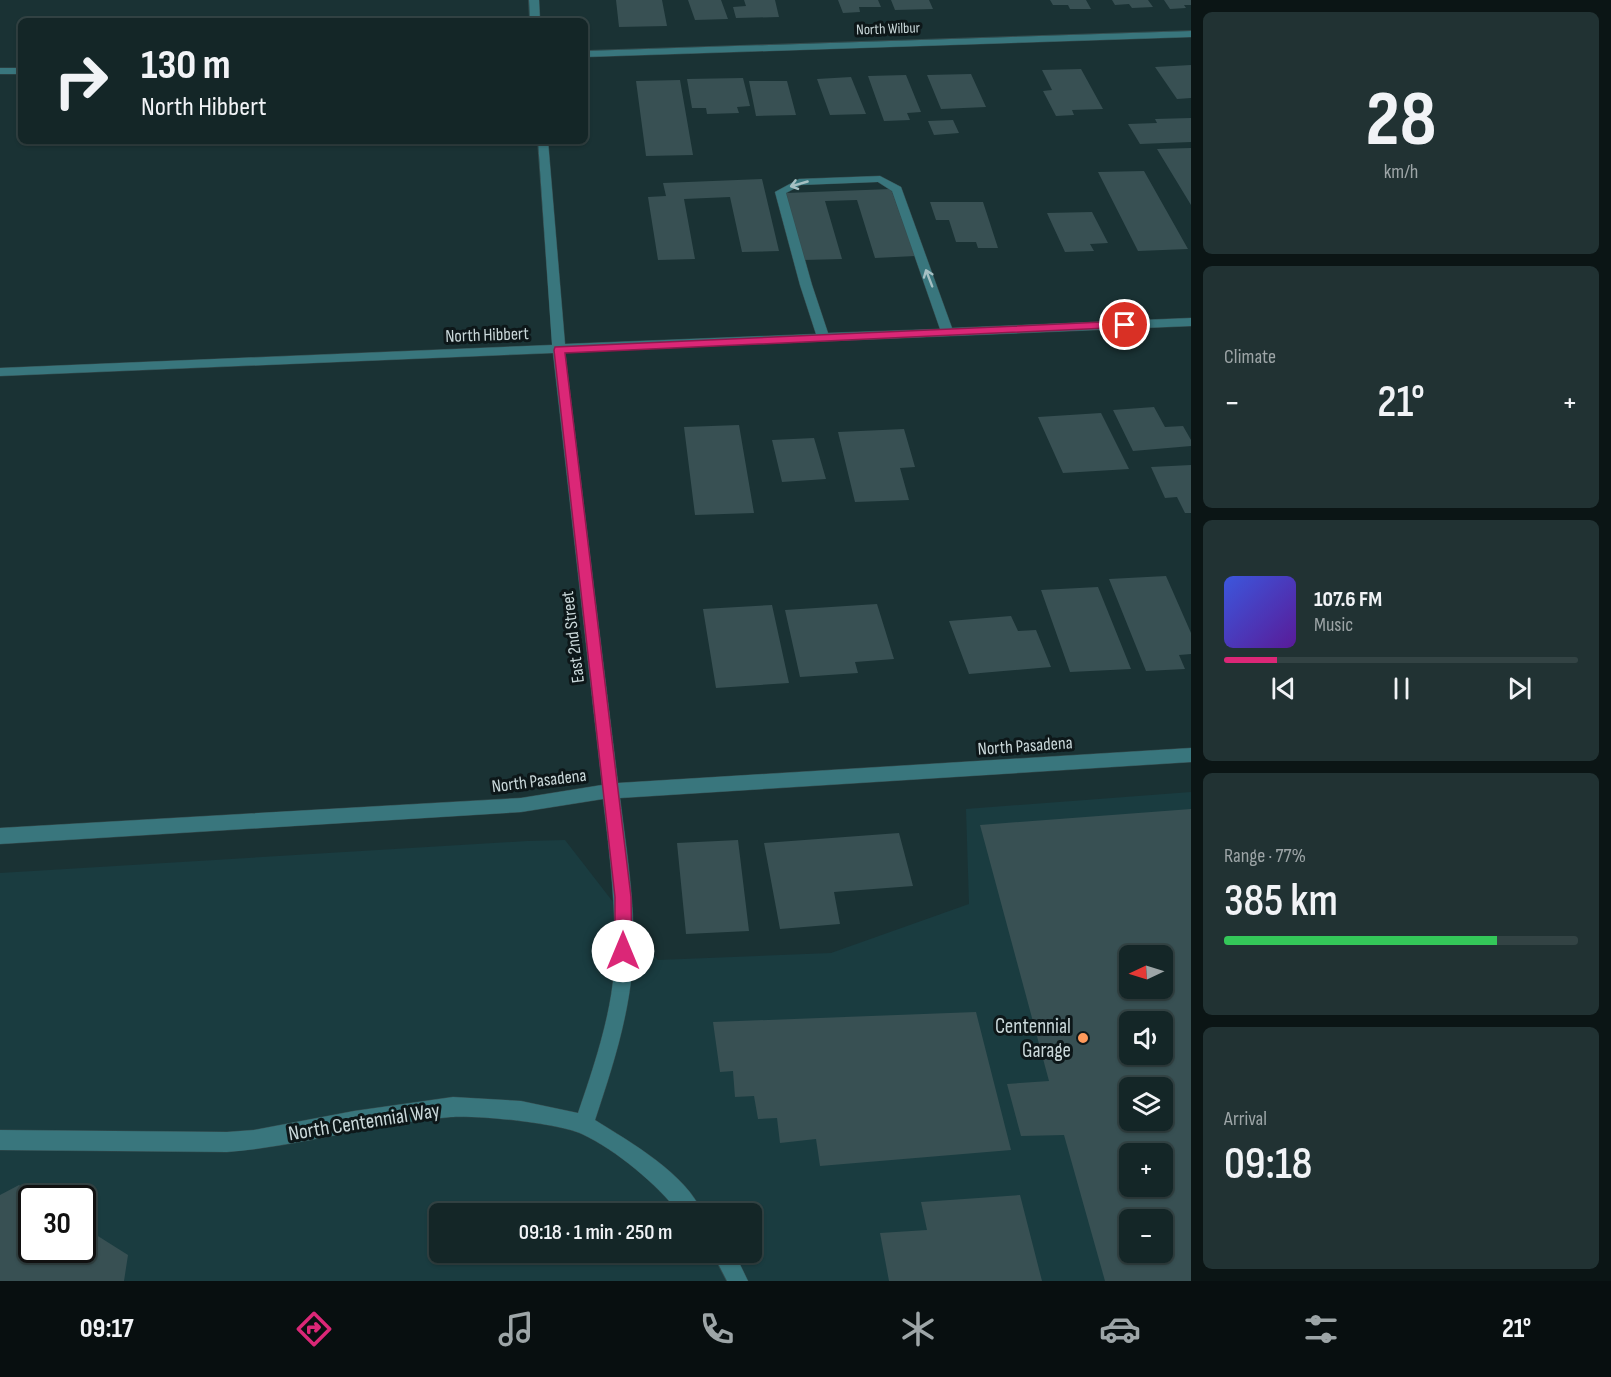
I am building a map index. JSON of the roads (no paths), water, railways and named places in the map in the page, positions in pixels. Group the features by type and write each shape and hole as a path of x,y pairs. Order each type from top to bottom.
{"street":[{"path":"534,0 535,18"},
{"name":"North Wilbur","path":"588,54 1191,34"},
{"path":"0,71 18,70"},
{"name":"East 2nd Street","path":"543,144 559,350 623,897 623,972 608,1054 584,1124"},
{"path":"824,338 806,285 780,192 799,182 880,179 897,189 948,333"},
{"name":"North Hibbert","path":"0,372 1191,322"},
{"name":"North Pasadena","path":"0,836 521,806 611,791 1191,755"},
{"name":"North Centennial Way","path":"0,1140 236,1142 354,1120 453,1107 521,1111 584,1124 631,1154 675,1191 684,1203"},
{"path":"728,1263 738,1281"}],"place":[{"name":"Centennial Garage","path":"1083,1038"}]}
